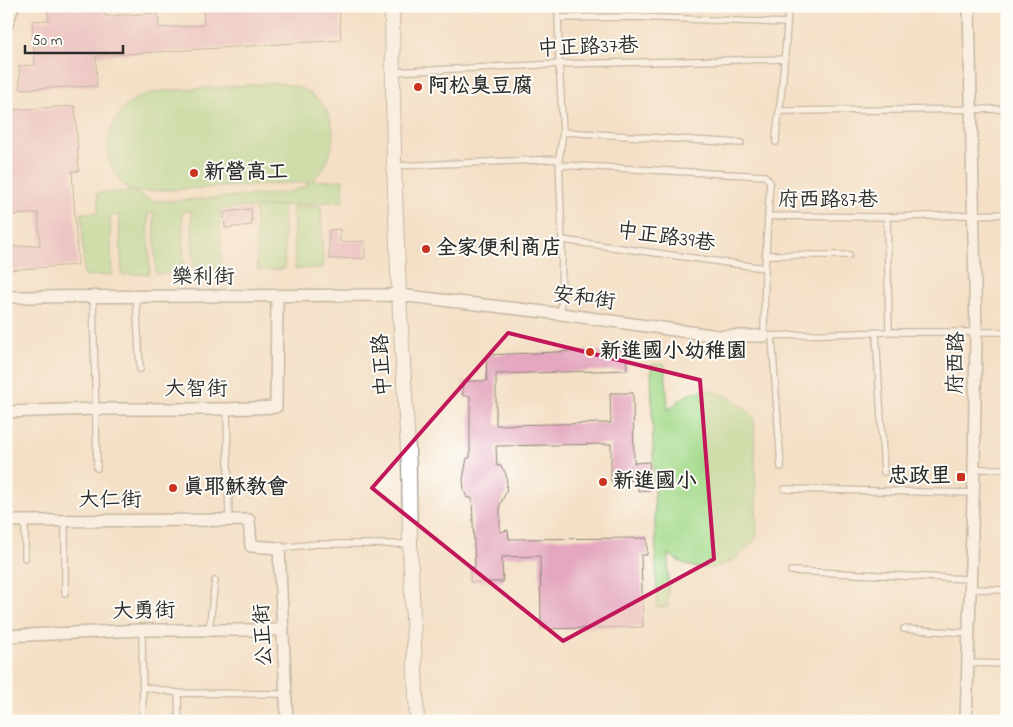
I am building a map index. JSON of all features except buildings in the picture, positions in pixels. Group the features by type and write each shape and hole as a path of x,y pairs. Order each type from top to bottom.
{"street":[{"path":"6,27 13,6"},
{"name":"中正路","path":"392,6 394,166 409,466 417,721"},
{"name":"府西路","path":"966,721 974,469 976,332 969,6"},
{"name":"樂利街","path":"6,297 399,295"},
{"name":"安和街","path":"399,295 561,314 718,336 768,337"},
{"name":"大智街","path":"6,412 276,407 277,296"},
{"name":"大仁街","path":"6,521 249,520 251,546 279,548"},
{"name":"公正街","path":"279,548 287,721"},
{"name":"大勇街","path":"6,636 142,630 283,630"}],"lane":[{"path":"558,6 558,64 563,132 559,162 562,240 561,314"},
{"path":"776,142 785,60 788,6"},
{"path":"558,18 634,17 787,23"},
{"name":"中正路37巷","path":"392,72 558,64 785,60"},
{"path":"780,111 1007,109"},
{"path":"563,132 741,143"},
{"path":"394,166 559,162 765,176 770,182 768,216"},
{"name":"府西路87巷","path":"781,467 768,337 765,255 768,216 887,218 1007,214"},
{"path":"887,218 889,332"},
{"name":"中正路39巷","path":"562,240 765,268"},
{"path":"765,255 849,255"},
{"path":"93,297 97,468"},
{"path":"136,297 140,369"},
{"path":"768,337 889,332 1007,332"},
{"path":"876,333 884,472"},
{"path":"227,409 229,519"},
{"path":"974,469 1007,470"},
{"path":"785,489 973,493"},
{"path":"65,520 65,593"},
{"path":"25,521 25,558"},
{"path":"279,548 317,544 410,544"},
{"path":"791,570 971,584 1007,590"},
{"path":"209,630 215,581"},
{"path":"904,629 969,633"},
{"path":"142,630 143,721"},
{"path":"968,663 1007,664"},
{"path":"143,687 178,692 286,694"},
{"path":"178,692 179,721"},
{"path":"637,721 654,721"}],"highlighted area":[{"path":"508,333 700,380 714,559 563,641 372,488"}],"green space":[{"path":"278,83 311,94 328,113 333,137 331,149 321,172 312,181 343,180 344,201 257,207 283,206 285,269 257,270 255,207 220,209 222,272 194,273 191,211 182,212 184,273 156,274 154,213 148,214 150,274 122,275 119,215 110,216 112,275 84,276 82,213 99,212 97,193 131,191 116,175 109,157 109,135 113,125 118,115 134,100 144,95 163,91","holes":["310,182 304,187 286,193 171,201 153,201 133,192"]},
{"path":"293,206 321,206 323,268 295,269"},
{"path":"651,364 665,364 668,410 687,395 705,390 724,395 740,405 754,418 757,536 733,560 714,568 693,567 668,554 668,607 657,607"}],"place":[{"name":"阿松臭豆腐","path":"418,87"},
{"name":"新營高工","path":"194,173"},
{"name":"全家便利商店","path":"426,249"},
{"name":"新進國小幼稚園","path":"590,352"},
{"name":"忠政里","path":"961,477"},
{"name":"新進國小","path":"603,482"},
{"name":"真耶穌教會","path":"173,488"}]}
